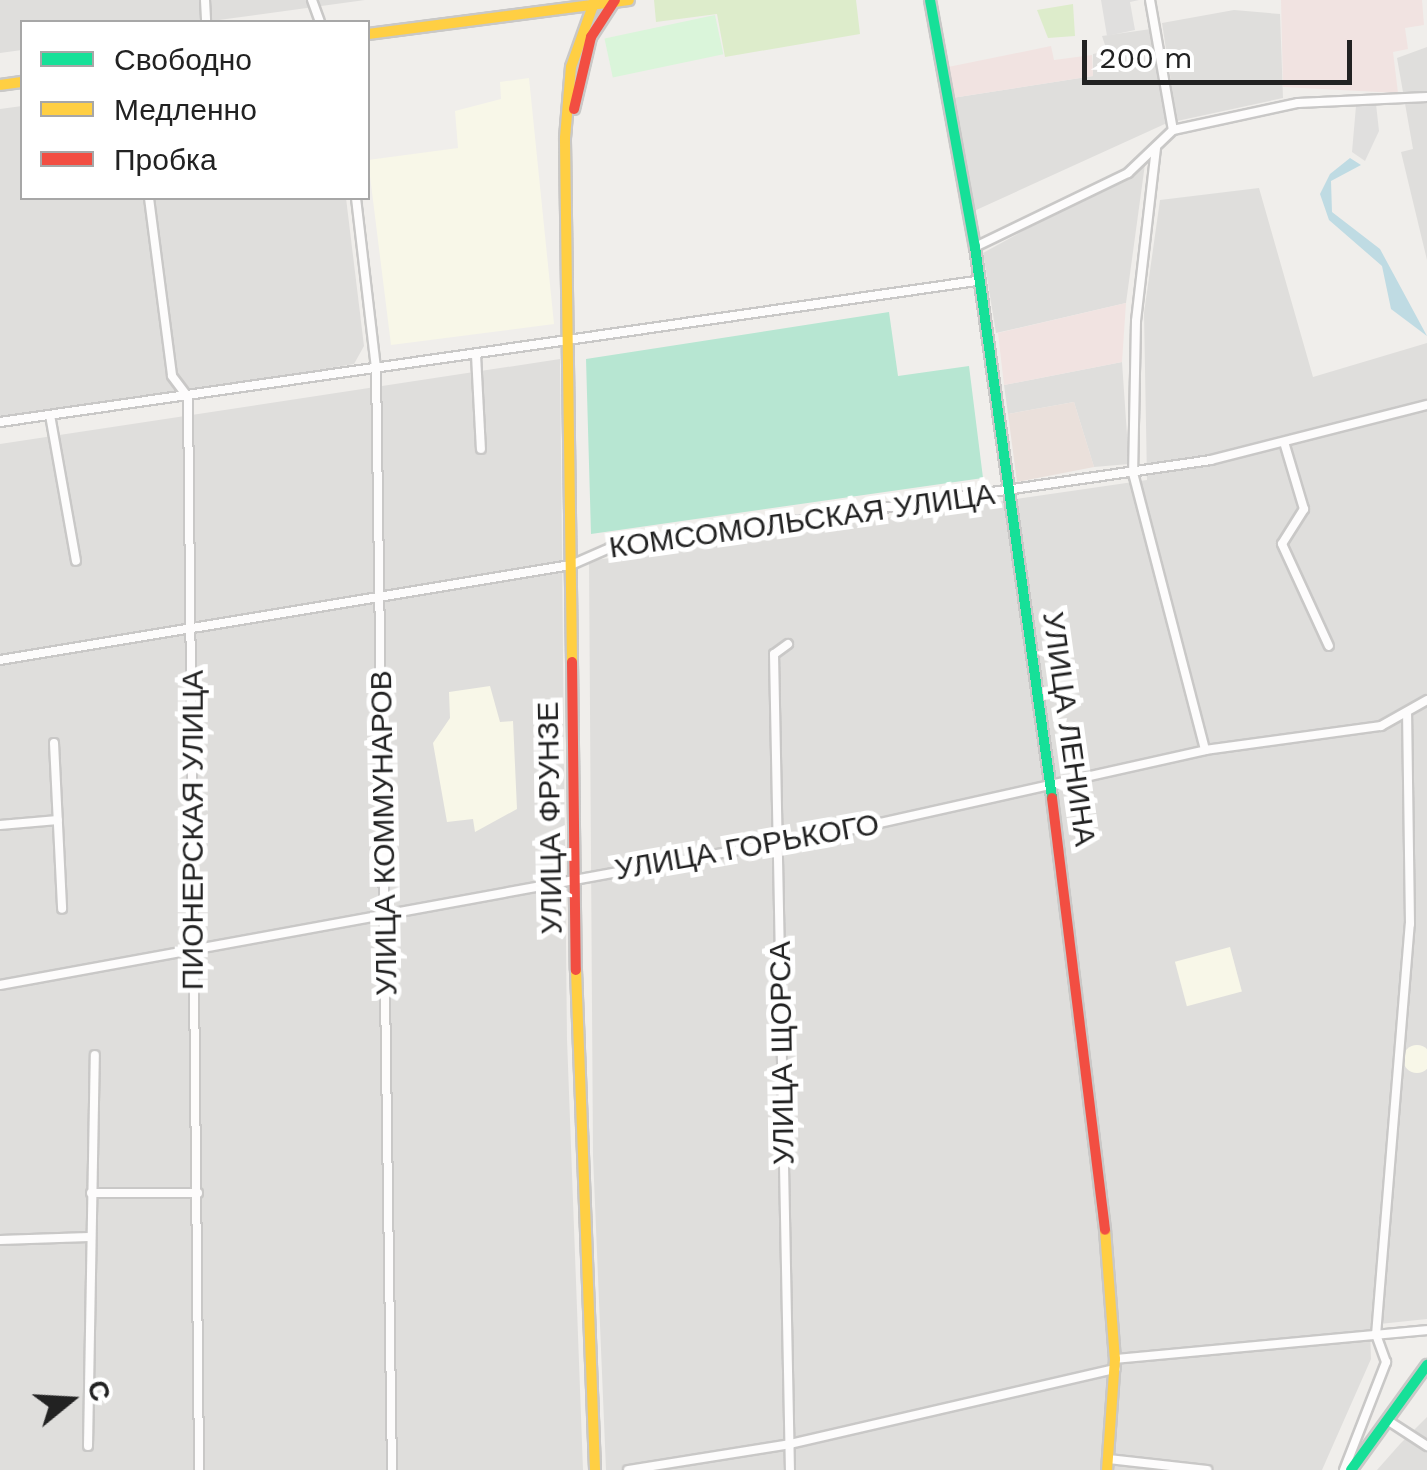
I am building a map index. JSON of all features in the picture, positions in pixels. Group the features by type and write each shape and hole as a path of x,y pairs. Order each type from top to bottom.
{"main road":[{"path":"370,34 630,0"},
{"name":"УЛИЦА ЛЕНИНА","path":"930,0 975,247 976,281 1094,1096 1115,1364 1107,1464"},
{"name":"УЛИЦА ФРУНЗЕ","path":"567,164 592,37 615,1"},
{"name":"УЛИЦА ФРУНЗЕ","path":"594,2 571,67 567,164 576,877 595,1470"},
{"path":"1347,1470 1427,1365"}],"street":[{"path":"1150,0 1173,130"},
{"path":"975,247 1128,173 1173,130 1298,102 1427,97"},
{"path":"1156,148 1136,321 1133,473 1205,750"},
{"name":"ПИОНЕРСКАЯ УЛИЦА","path":"149,200 172,376 188,397 199,1470"},
{"name":"УЛИЦА КОММУНАРОВ","path":"356,200 376,368 392,1470"},
{"path":"0,422 976,281"},
{"path":"476,355 481,449"},
{"name":"КОМСОМОЛЬСКАЯ УЛИЦА","path":"0,660 571,566 610,548 1133,473 1284,442 1427,406"},
{"path":"50,416 76,560"},
{"path":"1284,442 1304,509 1282,544 1329,646"},
{"name":"УЛИЦА ЩОРСА","path":"788,644 774,654 790,1470"},
{"name":"УЛИЦА ГОРЬКОГО","path":"0,985 386,916 576,877 775,844 1052,788 1205,750 1381,726 1427,700"},
{"path":"1347,1470 1385,1374 1376,1336 1410,924 1407,714"},
{"path":"54,743 62,908"},
{"path":"0,825 58,820"},
{"path":"88,1446 89,1238 96,1054"},
{"path":"90,1193 198,1193"},
{"path":"0,1240 89,1238"},
{"path":"628,1470 790,1444 1115,1364 1427,1330"},
{"path":"1387,1420 1427,1446"},
{"path":"1107,1464 1207,1470"}],"shaded area":[{"path":"0,0 365,0 219,20 20,20 20,50 0,53"},
{"path":"1101,0 1139,0 1130,2 1135,30 1107,36"},
{"path":"1281,0 1422,0 1424,25 1405,28 1408,49 1393,52 1398,93 1283,87"},
{"path":"1234,10 1280,14 1283,98 1177,121 1162,23"},
{"path":"1151,29 1167,123 974,211 952,98 1093,76 1093,54 1107,51 1102,36"},
{"path":"1051,46 1054,60 1092,55 1093,76 952,98 948,67"},
{"path":"1427,47 1427,260 1401,152 1413,149 1397,58"},
{"path":"529,78 554,324 391,345 370,160 458,148 455,111 501,99 500,82"},
{"path":"1376,104 1379,131 1365,161 1352,152 1356,106"},
{"path":"20,106 20,200 146,200 176,389 168,396 0,419 0,109"},
{"path":"1145,164 1126,303 996,333 983,253"},
{"path":"1259,188 1313,377 1427,343 1427,1319 1370,1325 1371,1359 1322,1470 606,1470 593,1156 589,561 1147,480 1144,313 1160,200"},
{"path":"155,200 346,200 364,346 354,364 193,391 178,377"},
{"path":"1126,303 1122,362 1004,385 998,333"},
{"path":"560,359 567,1039 583,1470 0,1470 0,444"},
{"path":"1122,362 1129,464 1094,467 1074,402 1008,414 1004,385"},
{"path":"1074,402 1094,467 1017,482 1008,414"},
{"path":"490,686 500,722 513,721 517,809 475,832 473,819 447,822 433,743 450,718 449,692"},
{"path":"1230,947 1242,991 1187,1006 1175,962"},
{"path":"1417,1045 1427,1049 1427,1069 1417,1073 1407,1069 1403,1059 1407,1049"},
{"path":"1427,1417 1427,1470 1377,1470 1400,1444"}],"green space":[{"path":"654,0 856,0 860,34 725,57 717,14 656,22"},
{"path":"1073,4 1075,36 1048,38 1037,10"},
{"path":"715,15 723,54 613,78 604,38"},
{"path":"889,312 898,376 969,366 983,478 591,534 586,359"}],"water":[{"path":"1350,158 1361,165 1331,181 1332,212 1380,249 1427,336 1391,309 1382,266 1329,220 1320,194 1330,174"}],"traffic: fast":[{"path":"930,0 975,247 1052,798"},
{"path":"1351,1470 1427,1365"}],"traffic: slow":[{"path":"572,662 565,138 571,67 595,0"},
{"path":"370,34 629,0"},
{"path":"0,85 20,82"},
{"path":"576,970 595,1470"},
{"path":"1105,1230 1115,1359 1107,1470"}],"traffic: jam":[{"path":"574,109 591,37 615,0"},
{"path":"572,662 576,970"},
{"path":"1052,798 1105,1230"}]}
